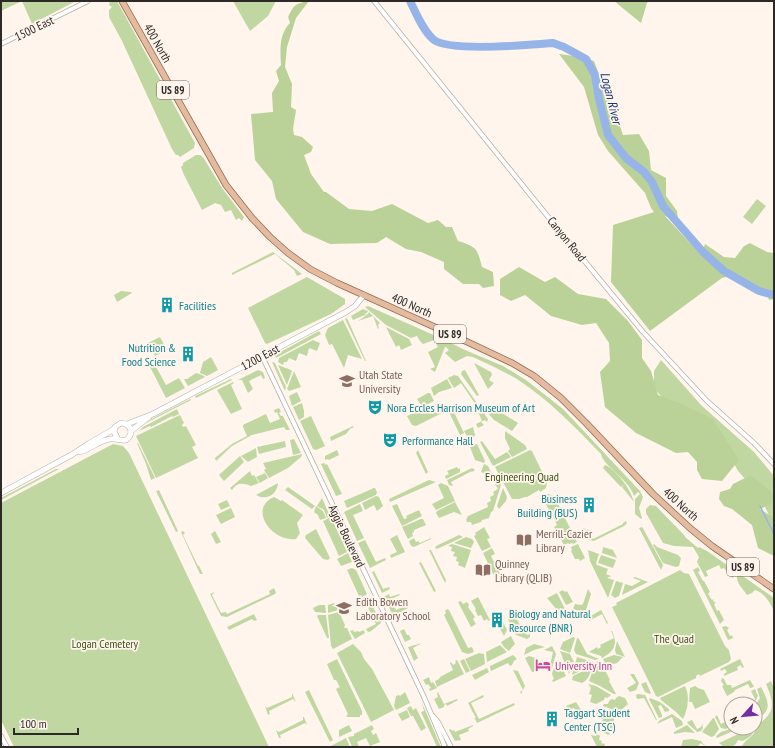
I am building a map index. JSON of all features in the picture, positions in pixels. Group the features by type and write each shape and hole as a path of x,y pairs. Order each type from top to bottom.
{"main road":[{"name":"400 North","path":"122,1 226,185 252,218 270,237 288,253 310,269 337,283 466,341 512,363 534,376 561,398 588,424 653,494 682,520 712,546 774,589"},
{"name":"1200 East","path":"127,424 153,414 346,312 355,306 364,295"},
{"name":"1200 East","path":"131,431 153,414"},
{"path":"1,493 74,454 114,429 119,423 127,424 130,427 130,435 126,440 107,439 90,449 74,454"},
{"path":"114,429 114,435 118,439"}],"street":[{"name":"1500 East","path":"1,44 88,1"},
{"name":"Canyon Road","path":"374,1 643,332 706,401 754,443 774,464"},
{"name":"Aggie Boulevard","path":"262,356 433,716 438,722 451,747"},
{"name":"Aggie Boulevard","path":"433,716 434,723 445,747"},
{"path":"1,736 7,747"}],"green space":[{"path":"1,1 22,1 1,11"},
{"path":"22,1 76,1 32,24"},
{"path":"110,1 117,1 195,143 194,148 180,157 176,155 172,149 122,41 109,17 109,10 112,7 109,5"},
{"path":"233,1 276,1 268,16 250,31"},
{"path":"309,1 296,18 287,47 285,67 292,84 291,107 296,110 293,129 294,135 302,137 313,147 311,152 304,155 311,174 324,192 349,209 372,211 392,204 428,223 438,220 446,227 452,227 458,241 473,247 479,256 482,267 493,272 494,286 483,288 479,284 463,284 444,269 444,262 421,252 406,249 386,237 377,243 330,244 303,232 276,199 272,181 255,160 251,114 273,112 272,93 279,81 276,71 281,65 280,54 282,37 286,27 290,23 288,17 292,10 295,6"},
{"path":"614,1 649,1 641,23"},
{"path":"559,54 594,61 623,135 639,134 649,151 651,170 666,178 666,196 677,211 678,220 665,216 701,255 705,244 724,257 735,258 744,246 750,243 767,252 774,253 774,299 769,300 766,291 733,275 722,278 650,331 611,282 613,225 654,212 645,193 608,151 598,135 584,87"},
{"path":"196,155 203,157 222,188 244,217 242,221 239,218 236,220 231,210 225,212 221,205 215,203 202,210 181,167 183,163"},
{"path":"757,199 766,206 752,224 743,217"},
{"path":"273,252 302,274 297,276 294,270 275,254 232,275 232,273"},
{"path":"519,267 545,282 555,277 578,294 606,299 628,321 642,340 642,358 651,371 658,395 682,404 713,419 739,460 722,481 702,479 697,470 697,462 688,452 676,453 636,433 605,407 600,372 610,361 609,343 596,323 582,325 551,316 525,295 511,301 500,295 500,279"},
{"path":"307,277 345,299 345,304 331,314 267,344 265,343 248,308"},
{"path":"121,291 132,293 117,302 114,295"},
{"path":"368,306 503,366 526,380 563,409 640,491 643,497 639,508 642,518 641,519 635,514 635,499 640,494 638,492 634,496 627,484 606,463 601,454 551,405 529,387 501,370 473,357 467,356 455,362 445,353 449,350 446,347 435,372 430,369 435,367 428,352 438,347 434,340 423,344 417,336 411,338 409,337 386,325 365,307"},
{"path":"363,309 368,311 364,314 367,314 353,320 351,316"},
{"path":"369,312 373,316 358,321 368,314"},
{"path":"373,316 380,323 378,325 378,329"},
{"path":"347,318 366,361 345,319"},
{"path":"343,320 362,359 348,355 344,368 332,344 329,345 325,335 328,328"},
{"path":"386,327 409,339 412,345 401,350 399,345 396,347"},
{"path":"319,331 321,334 276,358 275,355"},
{"path":"160,337 167,350 155,356 148,343"},
{"path":"313,340 320,343 317,351 309,348 307,356 299,353 296,361 289,358 283,365 278,362 279,358"},
{"path":"211,357 218,370 207,376 200,373 203,362"},
{"path":"154,360 157,364 155,365 166,385 179,378 185,388 166,398 148,363"},
{"path":"661,360 702,406 754,452 774,476 774,522 755,490 738,471 720,438 667,403 654,388 654,371"},
{"path":"272,362 275,363 286,387 285,391"},
{"path":"474,363 491,372 492,375 489,380 494,383 488,389"},
{"path":"278,365 292,371 287,385"},
{"path":"258,370 263,372 265,378 263,379 261,375 249,381 253,389 248,393 242,380 238,380"},
{"path":"465,370 479,395 477,396 461,374 462,371"},
{"path":"294,371 301,387 289,391 287,389"},
{"path":"196,373 205,377 188,386 184,379 187,379"},
{"path":"454,375 458,376 488,419 487,422 485,420 481,422 484,425 478,428 476,424 482,421 477,409 478,408 461,383 454,388 448,378"},
{"path":"231,379 232,380 196,398 195,396"},
{"path":"447,379 452,388 439,392 434,396 431,388"},
{"path":"233,382 234,383 231,385 242,409 231,414 217,390"},
{"path":"297,392 301,401 292,406 289,396"},
{"path":"430,393 434,401 422,407 417,399"},
{"path":"190,399 191,400 142,425 155,417"},
{"path":"302,403 304,417 299,420 293,407"},
{"path":"428,406 432,414 449,407 452,408 464,433 460,435 448,410 416,426 412,425 407,416"},
{"path":"491,406 518,423 512,431 494,420 487,412"},
{"path":"279,408 281,412 279,413 283,416 290,430 286,430 284,427 252,435 232,446 216,461 215,458 232,444 247,436 243,425 266,414 270,423 280,419 277,412 275,413 274,410"},
{"path":"177,409 179,414 139,431 143,427"},
{"path":"180,415 184,423 182,425 183,427 186,426 196,445 192,447 198,458 156,478 136,436"},
{"path":"311,416 325,446 316,450 313,449 300,421"},
{"path":"353,426 354,427 346,434 331,441 330,437"},
{"path":"473,427 475,435 471,443 464,431"},
{"path":"505,431 525,445 527,449 512,457 508,451 510,449 505,438"},
{"path":"294,439 301,453 293,455 290,440"},
{"path":"285,441 286,447 259,454 257,447"},
{"path":"482,441 495,459 507,452 511,457 493,466 480,442"},
{"path":"137,443 155,478 151,480 146,464"},
{"name":"Logan Cemetery","path":"113,444 123,446 129,453 269,747 14,747 1,720 1,503"},
{"path":"477,444 485,461 484,463 475,460 470,447"},
{"path":"256,448 257,457 248,462 241,456"},
{"path":"337,450 339,455 329,460 325,460 325,456"},
{"path":"418,450 428,472 426,474 416,453"},
{"name":"Engineering Quad","path":"530,450 532,451 547,482 546,488 527,497 512,499 495,467"},
{"path":"302,454 301,457 288,468 269,478 264,470 266,469 263,463"},
{"path":"240,456 244,462 224,481 219,475"},
{"path":"324,463 326,465 327,464 342,494 336,496 321,464"},
{"path":"484,464 488,466 491,472 486,474 481,472"},
{"path":"605,465 614,471 627,486 634,502 622,487 625,484 621,487 603,468"},
{"path":"457,467 458,469 460,468 460,472 446,479 445,476 449,474 447,471"},
{"path":"472,468 475,470 472,472 470,471 451,482 453,486 449,485 447,480"},
{"path":"56,469 59,469 1,500 1,498"},
{"path":"250,471 252,476 254,475 259,483 251,486 238,484 232,490 230,488"},
{"path":"265,473 268,478 260,483 256,477"},
{"path":"751,475 774,494 771,504 760,509 774,518 774,556 758,548 752,525 732,509 724,506 719,499 720,492 730,489 733,484"},
{"path":"497,479 501,485 493,511 491,512 489,518 472,525 471,522 467,522 466,520 468,516 488,507 487,503 491,501 490,497 494,495 493,492 498,489 495,484 498,482 495,483 494,481"},
{"path":"429,480 436,482 390,502 389,499"},
{"path":"278,483 276,491 270,496 260,497 256,495"},
{"path":"441,483 448,486 455,501 436,510 432,504 444,498 438,485"},
{"path":"288,487 315,506 312,509 285,490"},
{"path":"374,488 377,492 376,495 347,508 344,501"},
{"path":"503,488 507,497 506,501 499,509 497,506"},
{"path":"159,490 178,531 176,532 156,491"},
{"path":"548,494 554,496 560,508 551,513 543,499 541,500 540,498"},
{"path":"376,496 379,497 383,506 377,511 374,505 365,510 362,503"},
{"path":"274,497 281,501 282,500 303,515 297,523 300,533 296,539 287,539 278,535 271,530 266,523 263,516 263,509 266,502"},
{"path":"322,498 330,516 327,518 324,510 317,506"},
{"path":"227,500 230,506 221,510 218,504"},
{"path":"455,502 462,515 454,512 439,518 436,513 437,511"},
{"path":"360,504 363,511 353,515 364,538 357,541 344,512"},
{"path":"397,504 404,519 407,518 406,516 419,510 422,516 402,526 392,506"},
{"path":"650,505 656,506 685,537 698,548 699,547 707,551 774,598 774,611 762,593 755,590 747,595 739,584 737,576 735,575 732,578 731,576 729,577 729,573 724,568 721,569 719,565 706,571 708,576 705,577 697,562 699,557 693,547 674,546 663,543 646,513 646,509"},
{"path":"316,506 323,511 326,518 320,520 318,515 314,512"},
{"path":"231,508 235,517 221,524 216,515"},
{"path":"561,510 577,542 573,544 568,543 564,545 554,527 557,525 552,514"},
{"path":"331,517 347,552 339,556 323,521"},
{"path":"423,519 426,525 414,530 412,533 413,536 408,539 402,527"},
{"path":"626,521 627,523 624,526 594,541 589,540 583,529 584,528 586,531 588,529 593,539"},
{"path":"640,523 663,565 661,570 639,528 642,527"},
{"path":"484,527 490,538 487,539 491,547 482,551 474,536 476,535 475,533"},
{"path":"316,529 330,558 328,560 323,559 305,538 306,535"},
{"path":"183,531 185,533 183,535 198,566 201,565 199,566 203,574 200,574 181,532"},
{"path":"215,531 221,542 216,544 211,534"},
{"path":"397,535 405,552 391,558 390,555 397,552 390,539"},
{"path":"459,535 463,537 437,549 435,548 436,546"},
{"path":"466,537 472,539 474,542 471,548 454,543"},
{"path":"414,538 416,542 418,541 420,543 431,539 414,547 411,546 409,541"},
{"path":"365,540 376,562 385,558 386,560 370,568 358,543"},
{"path":"452,544 471,550 465,568 458,565 459,562 456,561 457,557 453,556 455,552 451,551 452,547 448,546"},
{"path":"578,544 585,558 580,561 579,559 575,559 571,551 571,547"},
{"path":"654,544 657,547 678,555 681,558 679,566 676,567 663,563 653,545"},
{"path":"603,547 613,550 617,558 602,553"},
{"path":"492,548 495,554 491,556 500,574 496,575 493,574 483,553"},
{"path":"429,550 431,550 446,580 445,583"},
{"path":"588,550 599,554 596,563 597,565 608,569 606,574 611,576 607,578 614,580 608,598 590,561"},
{"path":"348,553 352,562 341,566 337,559"},
{"path":"601,555 616,560 613,568 598,563"},
{"path":"421,562 436,591 434,592 419,563"},
{"path":"698,567 700,571 698,572 710,592 708,594 712,600 714,599 713,601 716,603 714,604 717,611 719,610 724,620 720,624 693,570"},
{"path":"352,568 356,570 367,594 362,597 361,595 359,596 347,570"},
{"name":"The Quad","path":"680,570 689,574 725,646 729,650 731,659 729,662 700,676 699,674 696,678 658,697 656,696 612,607 617,605 616,603"},
{"path":"374,571 383,589 389,587 390,589 382,593 372,572"},
{"path":"635,577 648,582 622,595 625,584 632,586 641,581 633,578"},
{"path":"616,581 623,583 619,596 615,598 611,595"},
{"path":"274,588 275,594 227,617 221,616 210,594 215,592 212,595 221,613 226,612 227,614 270,594 269,591"},
{"path":"588,589 591,594 585,613 573,609 575,604 583,604"},
{"path":"563,590 565,592 567,591 573,602 566,605 559,592"},
{"path":"557,593 566,611 555,616 552,613 557,610 547,598"},
{"path":"389,594 390,597 400,595 391,599 393,603 388,606 384,597"},
{"path":"478,597 490,620 488,621 487,619 484,621 481,615 478,616 471,601"},
{"path":"369,599 377,615 373,618 365,601"},
{"path":"461,601 463,604 467,602 469,605 468,607 475,617 473,619 476,624 471,627 458,602"},
{"path":"334,603 338,610 328,613 328,605"},
{"path":"319,605 325,605 326,613 315,612 313,608"},
{"path":"407,605 408,608 393,616 389,607 394,606 396,610"},
{"path":"447,609 449,610 468,648 472,647 474,652 468,654 462,652 444,615"},
{"path":"601,610 608,623 607,624 602,614 589,621 589,617"},
{"path":"339,612 345,625 344,628 347,628 352,639 333,649 331,646 328,615"},
{"path":"521,612 515,616 525,634 530,634 530,637 527,639 516,635 508,619"},
{"path":"254,614 257,620 254,621 252,619 229,630 227,627"},
{"path":"326,615 329,638 327,638 317,616"},
{"path":"379,617 381,623 371,631 367,631 366,629 376,624 374,620"},
{"path":"503,622 507,630 504,636 498,625"},
{"path":"726,626 729,628 727,630 730,636 732,635 733,638 728,640 722,627"},
{"path":"404,629 411,639 405,642 400,631"},
{"path":"353,630 354,632 359,632 364,630 365,633 355,639 350,631"},
{"path":"611,631 614,636 615,643 610,653 602,658 601,656 589,652 597,647 598,649 601,647 600,645 614,638"},
{"path":"511,636 515,644 509,651 501,642"},
{"path":"573,637 575,638 570,653 560,649 563,642"},
{"path":"577,638 587,654 599,659 595,660 576,654 574,650"},
{"path":"617,641 625,657 616,654 615,650"},
{"path":"422,643 413,648 418,658 414,661 408,647"},
{"path":"353,644 361,652 364,659 372,669 394,710 371,722 337,653"},
{"path":"534,644 545,647 524,655 526,648"},
{"path":"500,645 507,652 487,662 486,652"},
{"path":"552,646 556,654 551,671 549,670 553,652 544,650"},
{"path":"560,651 570,654 574,662 569,674"},
{"path":"479,653 484,654 485,664 471,671 465,659"},
{"path":"513,655 517,659 512,665 510,666 508,663 491,671 490,666"},
{"path":"614,655 623,657 617,663 606,666 603,659"},
{"path":"529,656 539,659 534,672 532,672 525,658"},
{"path":"577,657 594,662 593,665 572,675"},
{"path":"337,659 362,711 362,715 360,715 360,717 346,716 348,714 336,689 340,687 336,680 334,680 327,664"},
{"path":"464,659 470,671 466,673 460,661"},
{"path":"740,659 744,667 742,668 741,665 737,667 738,670 724,676 727,672 725,669 721,671 720,669"},
{"path":"457,660 464,674 437,687 435,681 453,670 450,663 451,662 453,665"},
{"path":"556,660 559,661 566,676 553,682 552,680 554,679 552,674"},
{"path":"600,660 616,694 589,681 596,662"},
{"path":"591,667 590,675 584,682 582,683 572,680 573,676"},
{"path":"487,668 489,672 475,680 472,675"},
{"path":"513,670 518,671 525,686 523,690"},
{"path":"630,674 634,674 639,683 636,690 630,692 627,688 636,683"},
{"path":"429,677 431,683 433,682 437,688 430,691 429,689 431,688 428,684 426,685 423,680"},
{"path":"722,678 724,679 727,685 731,685 732,688 750,680 754,687 750,688 748,684 735,690 727,696 722,686 724,685 721,681"},
{"path":"771,681 774,688 774,747 734,747 742,746 751,736 763,736 763,721 770,713 772,703 766,684"},
{"path":"646,682 651,693 650,694 645,692 641,684"},
{"path":"588,684 596,686 611,695 607,698 605,697 604,700 596,704 590,702 592,695 589,694 591,688"},
{"path":"685,686 688,694 688,702 683,719 660,698"},
{"path":"695,686 704,690 710,702 695,709 692,702 689,702 690,688"},
{"path":"761,687 766,697 768,706 763,715 763,696 759,696 757,689"},
{"path":"755,689 758,696 754,696 751,691"},
{"path":"309,690 333,740 330,742 305,692"},
{"path":"405,692 410,703 396,710 394,706 396,696 400,696"},
{"path":"438,692 444,704 457,699 458,700 447,706 446,704 444,707 439,709 434,699 438,697"},
{"path":"292,693 296,702 293,699 269,711 270,714 268,715 265,706 267,708 292,697"},
{"path":"637,694 645,695 657,720 644,698 637,699"},
{"path":"483,695 484,697 471,703 479,719 514,703 515,705 477,723 475,719 473,719 476,718 468,703"},
{"path":"619,696 625,698 628,704 619,712 603,706 604,704 608,704 612,699 615,700"},
{"path":"650,698 660,702 669,709 669,711 665,712 661,705 658,706 662,715 662,717 659,718 649,699"},
{"path":"576,702 581,710 577,712 574,708 568,709 566,706"},
{"path":"422,703 441,747 437,747 421,712 424,711"},
{"path":"411,706 413,710 416,708 426,728 421,731 407,708"},
{"path":"407,710 410,717 402,721 398,714"},
{"path":"597,713 614,717 614,729 609,735 604,733 606,727 600,725 603,719 595,717"},
{"path":"672,714 682,721 683,725 676,728 672,717 657,724 660,720"},
{"path":"717,715 721,724 723,723 723,728 721,728 715,717"},
{"path":"303,717 307,725 305,723 280,735 281,738 279,738 276,730 279,732 303,720"},
{"path":"713,718 719,729 714,736 711,737 702,732"},
{"path":"692,720 697,729 701,727 702,724 703,728 701,731 697,732 689,725 687,722"},
{"path":"349,725 352,731 339,737 339,730"},
{"path":"372,725 374,729 371,731 373,735 376,733 380,742 370,746 366,738 357,742 359,747 352,747 348,737 354,736 354,734"},
{"path":"473,725 468,729 469,731 459,735 461,740 455,741 449,730 454,730 455,732"},
{"path":"687,725 695,733 685,732 674,734 674,732"},
{"path":"723,731 723,735 717,738 716,736"},
{"path":"597,734 600,736 599,740 602,741 601,743 605,744 604,747 597,747 591,735 596,736"},
{"path":"734,736 750,736 742,741 738,740 733,746 724,747 719,743"},
{"path":"346,738 350,747 329,747"},
{"path":"692,739 701,741 706,747 701,743 697,747 681,747 683,740"}],"waterway":[{"name":"Logan River","path":"410,1 426,32 434,40 443,44 491,47 553,43 586,59 595,75 608,135 626,158 644,172 652,182 663,206 703,252 724,271 759,291 774,295"},
{"path":"760,506 774,536"}],"place":[{"name":"Facilities","path":"167,305"},
{"name":"Nutrition & Food Science","path":"188,354"},
{"name":"Utah State University","path":"347,381"},
{"name":"Nora Eccles Harrison Museum of Art","path":"375,407"},
{"name":"Performance Hall","path":"390,440"},
{"name":"Business Building (BUS)","path":"589,505"},
{"name":"Merrill-Cazier Library","path":"524,540"},
{"name":"Quinney Library (QLIB)","path":"483,570"},
{"name":"Edith Bowen Laboratory School","path":"344,608"},
{"name":"Biology and Natural Resource (BNR)","path":"497,620"},
{"name":"University Inn","path":"543,665"},
{"name":"Taggart Student Center (TSC)","path":"552,719"}]}
